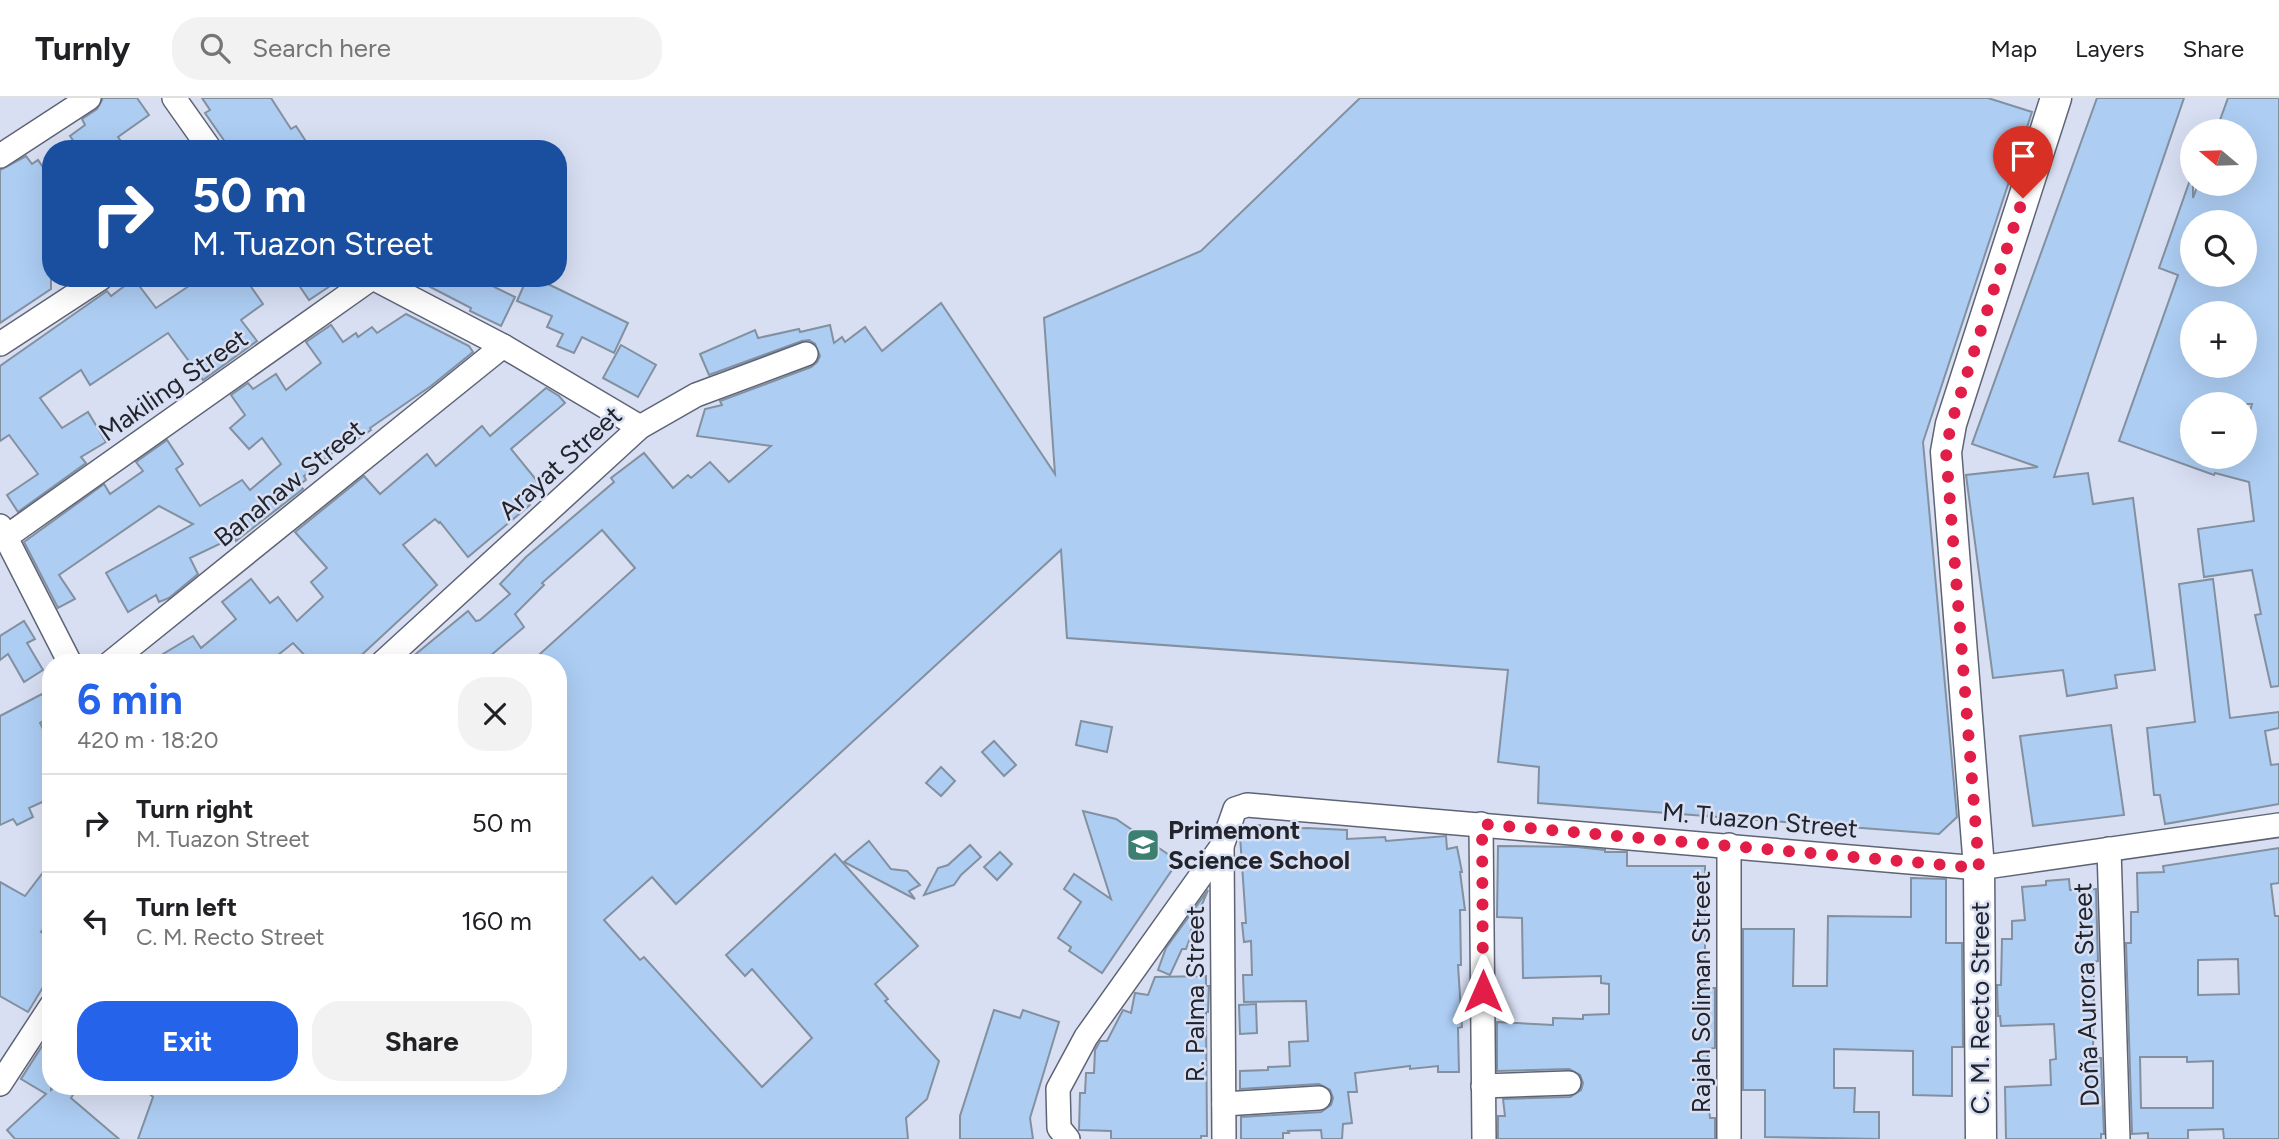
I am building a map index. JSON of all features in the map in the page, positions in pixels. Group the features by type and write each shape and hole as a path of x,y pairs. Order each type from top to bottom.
{"street":[{"path":"0,156 89,98"},
{"path":"174,98 204,140"},
{"name":"C. M. Recto Street","path":"1981,1139 1979,868 1946,452 1951,424 2056,98"},
{"path":"0,344 87,287"},
{"name":"Makiling Street","path":"3,531 359,287"},
{"path":"389,287 503,346 640,427"},
{"name":"Banahaw Street","path":"121,654 503,346"},
{"name":"Arayat Street","path":"392,654 640,427 696,396 806,354"},
{"path":"3,531 65,654"},
{"name":"M. Tuazon Street","path":"1235,809 1247,804 1979,868 2279,825"},
{"name":"R. Palma Street","path":"1224,1139 1222,846 1235,809"},
{"path":"1482,824 1484,1139"},
{"name":"Rajah Soliman Street","path":"1729,845 1729,1139"},
{"path":"1068,1139 1059,1128 1058,1089 1086,1037 1222,846"},
{"name":"Doña Aurora Street","path":"2109,849 2118,1139"},
{"path":"0,1084 42,1020"},
{"path":"1483,1086 1569,1083"},
{"path":"1224,1104 1319,1098"}],"building":[{"path":"103,98 137,98 149,115 118,137 120,140 73,140 70,136 85,125 82,119 97,109"},
{"path":"202,98 271,98 291,129 296,126 305,140 224,140 205,113 210,110"},
{"path":"1360,98 1988,98 2032,112 1923,442 1957,817 1939,834 1538,803 1539,767 1498,762 1508,670 1067,638 1061,550 676,904 652,877 604,920 640,960 644,957 762,1087 812,1038 752,969 745,976 726,955 835,854 918,946 875,984 888,999 885,1001 939,1061 927,1099 906,1118 908,1139 138,1139 153,1097 151,1095 567,1095 567,654 540,654 635,568 602,530 542,583 544,585 515,614 524,627 492,654 416,654 468,611 476,621 480,620 510,594 500,584 526,557 614,482 611,478 644,453 673,488 688,475 691,478 710,462 729,482 771,446 697,436 705,409 722,405 720,401 811,367 820,356 815,344 809,340 802,341 709,375 700,354 755,330 758,338 830,325 834,343 842,337 845,342 865,327 882,351 941,303 1055,474 1044,318 1201,251"},
{"path":"2097,98 2184,98 2054,477 2088,473 2093,504 2133,498 2155,670 2115,675 2117,688 2067,696 2063,670 1993,678 1966,475 2038,467 1972,444"},
{"path":"2228,98 2279,98 2279,686 2271,687 2255,615 2261,614 2252,570 2204,577 2198,529 2254,521 2249,482 2197,469 2257,469 2257,392 2180,392 2180,463 2119,441 2178,275 2159,268 2184,196 2258,196 2258,119 2220,119"},
{"path":"26,156 32,164 38,160 42,166 42,287 51,289 0,323 0,170"},
{"path":"123,287 140,287 156,308 188,287 251,287 263,304 241,320 257,341 203,380 168,333 90,385 81,370 40,398 62,428 88,412 106,442 81,457 86,463 18,512 7,495 38,474 9,435 0,441 0,366 107,291 111,296"},
{"path":"300,287 328,287 309,300"},
{"path":"430,287 494,287 515,297 501,326 470,311 471,308"},
{"path":"523,287 554,287 628,323 614,353 582,337 574,353 557,346 563,334 547,327 552,316 517,301"},
{"path":"406,314 469,346 473,352 431,386 370,428 371,430 352,443 350,439 304,476 306,480 299,485 303,489 236,541 234,537 190,558 198,574 169,598 159,602 156,595 128,612 106,573 193,524 159,506 59,575 75,599 58,608 24,542 104,484 110,494 143,471 136,462 167,440 183,464 176,469 200,506 242,480 250,490 281,464 262,438 249,449 230,428 245,415 231,395 248,383 253,389 276,374 286,390 321,363 306,342 331,325 343,342 356,333 358,337 372,327 377,333"},
{"path":"621,345 656,365 638,397 603,378"},
{"path":"546,388 565,403 511,449 542,487 526,501 530,505 468,557 435,519 403,545 437,585 363,654 303,654 293,643 279,654 163,654 193,636 201,648 236,619 222,602 251,579 270,603 278,597 297,621 323,597 311,582 327,568 295,532 364,476 380,494 427,454 436,466 482,426 490,436"},
{"path":"2213,579 2230,718 2279,712 2279,728 2265,731 2271,765 2279,764 2279,804 2165,824 2160,795 2154,795 2147,728 2195,722 2179,584"},
{"path":"24,621 35,639 27,643 42,671 24,682 8,654 0,660 0,636"},
{"path":"42,694 42,802 29,808 33,817 17,825 13,819 0,825 0,716"},
{"path":"1081,721 1112,727 1107,752 1076,745"},
{"path":"2111,725 2124,815 2033,826 2020,736"},
{"path":"994,741 1016,765 1004,776 982,752"},
{"path":"941,767 955,781 941,796 926,783"},
{"path":"1083,811 1116,819 1178,861 1102,973 1069,951 1071,947 1058,938 1081,902 1064,889 1074,874 1111,899"},
{"path":"1260,825 1261,830 1347,830 1347,839 1385,837 1386,841 1446,836 1447,849 1457,847 1465,910 1460,910 1461,965 1458,965 1462,1027 1458,1028 1459,1072 1438,1072 1438,1066 1410,1069 1410,1066 1355,1073 1357,1092 1348,1092 1352,1123 1343,1124 1342,1139 1322,1139 1321,1130 1288,1131 1289,1133 1283,1133 1283,1139 1241,1139 1241,1117 1321,1112 1331,1105 1333,1098 1330,1090 1319,1084 1240,1089 1240,1071 1290,1066 1289,1042 1308,1041 1306,1001 1244,1002 1243,975 1252,975 1251,941 1244,942 1242,923 1246,923 1240,836 1244,827"},
{"path":"869,841 891,869 907,871 920,885 909,891 915,899 844,862"},
{"path":"970,845 981,857 954,885 924,895 938,868 948,865"},
{"path":"1498,846 1577,847 1605,852 1627,852 1627,866 1705,866 1705,988 1715,988 1715,1048 1708,1049 1707,1087 1710,1118 1715,1118 1715,1139 1498,1139 1498,1116 1505,1116 1503,1099 1570,1097 1581,1090 1583,1083 1580,1075 1569,1069 1497,1071 1497,1022 1553,1025 1553,1018 1583,1019 1583,1015 1609,1014 1609,984 1601,983 1601,976 1523,978 1522,918 1497,917"},
{"path":"2279,848 2279,883 2271,884 2275,916 2279,916 2279,1139 2224,1139 2223,1129 2188,1130 2188,1139 2148,1139 2148,1133 2132,1134 2126,943 2131,943 2131,912 2138,912 2137,873 2164,872 2163,866","holes":["2238,959 2239,994 2198,995 2198,960","2140,1057 2187,1057 2187,1062 2213,1061 2213,1108 2141,1108"]},
{"path":"1000,852 1012,864 997,880 984,867"},
{"path":"42,874 42,989 28,1012 0,996 0,882 25,896"},
{"path":"1911,878 1946,879 1946,943 1962,943 1963,1047 1952,1047 1952,1096 1913,1095 1913,1051 1834,1049 1834,1088 1855,1088 1854,1112 1879,1112 1879,1139 1765,1137 1765,1090 1743,1090 1743,929 1794,929 1793,986 1827,986 1828,916 1911,917"},
{"path":"2069,879 2070,890 2096,889 2098,961 2094,962 2093,1058 2101,1058 2104,1134 2101,1134 2101,1139 2006,1139 2005,1087 2051,1085 2050,1060 2056,1059 2054,1024 2001,1026 1997,985 2001,985 2002,939 2012,939 2012,921 2025,920 2022,887"},
{"path":"1208,890 1186,949 1182,949 1170,975 1158,970 1166,948"},
{"path":"1206,976 1206,986 1209,986 1206,1012 1207,1136 1201,1136 1201,1139 1111,1139 1111,1131 1079,1130 1080,1093 1085,1093 1086,1073 1094,1073 1095,1050 1100,1041 1107,1041 1123,1010 1131,1013 1135,993 1148,995 1155,977"},
{"path":"1256,1004 1257,1033 1240,1034 1239,1005"},
{"path":"994,1010 1020,1018 1023,1010 1059,1022 1030,1118 1033,1139 960,1139 960,1116"},
{"path":"42,1046 42,1092 21,1079"},
{"path":"45,1095 73,1095 71,1098 119,1139 15,1139 7,1130"}],"place":[{"name":"Primemont Science School","path":"1143,845"}],"route":[{"path":"1483,991 1482,824 1979,868 1946,452 1951,424 2023,198"}]}
